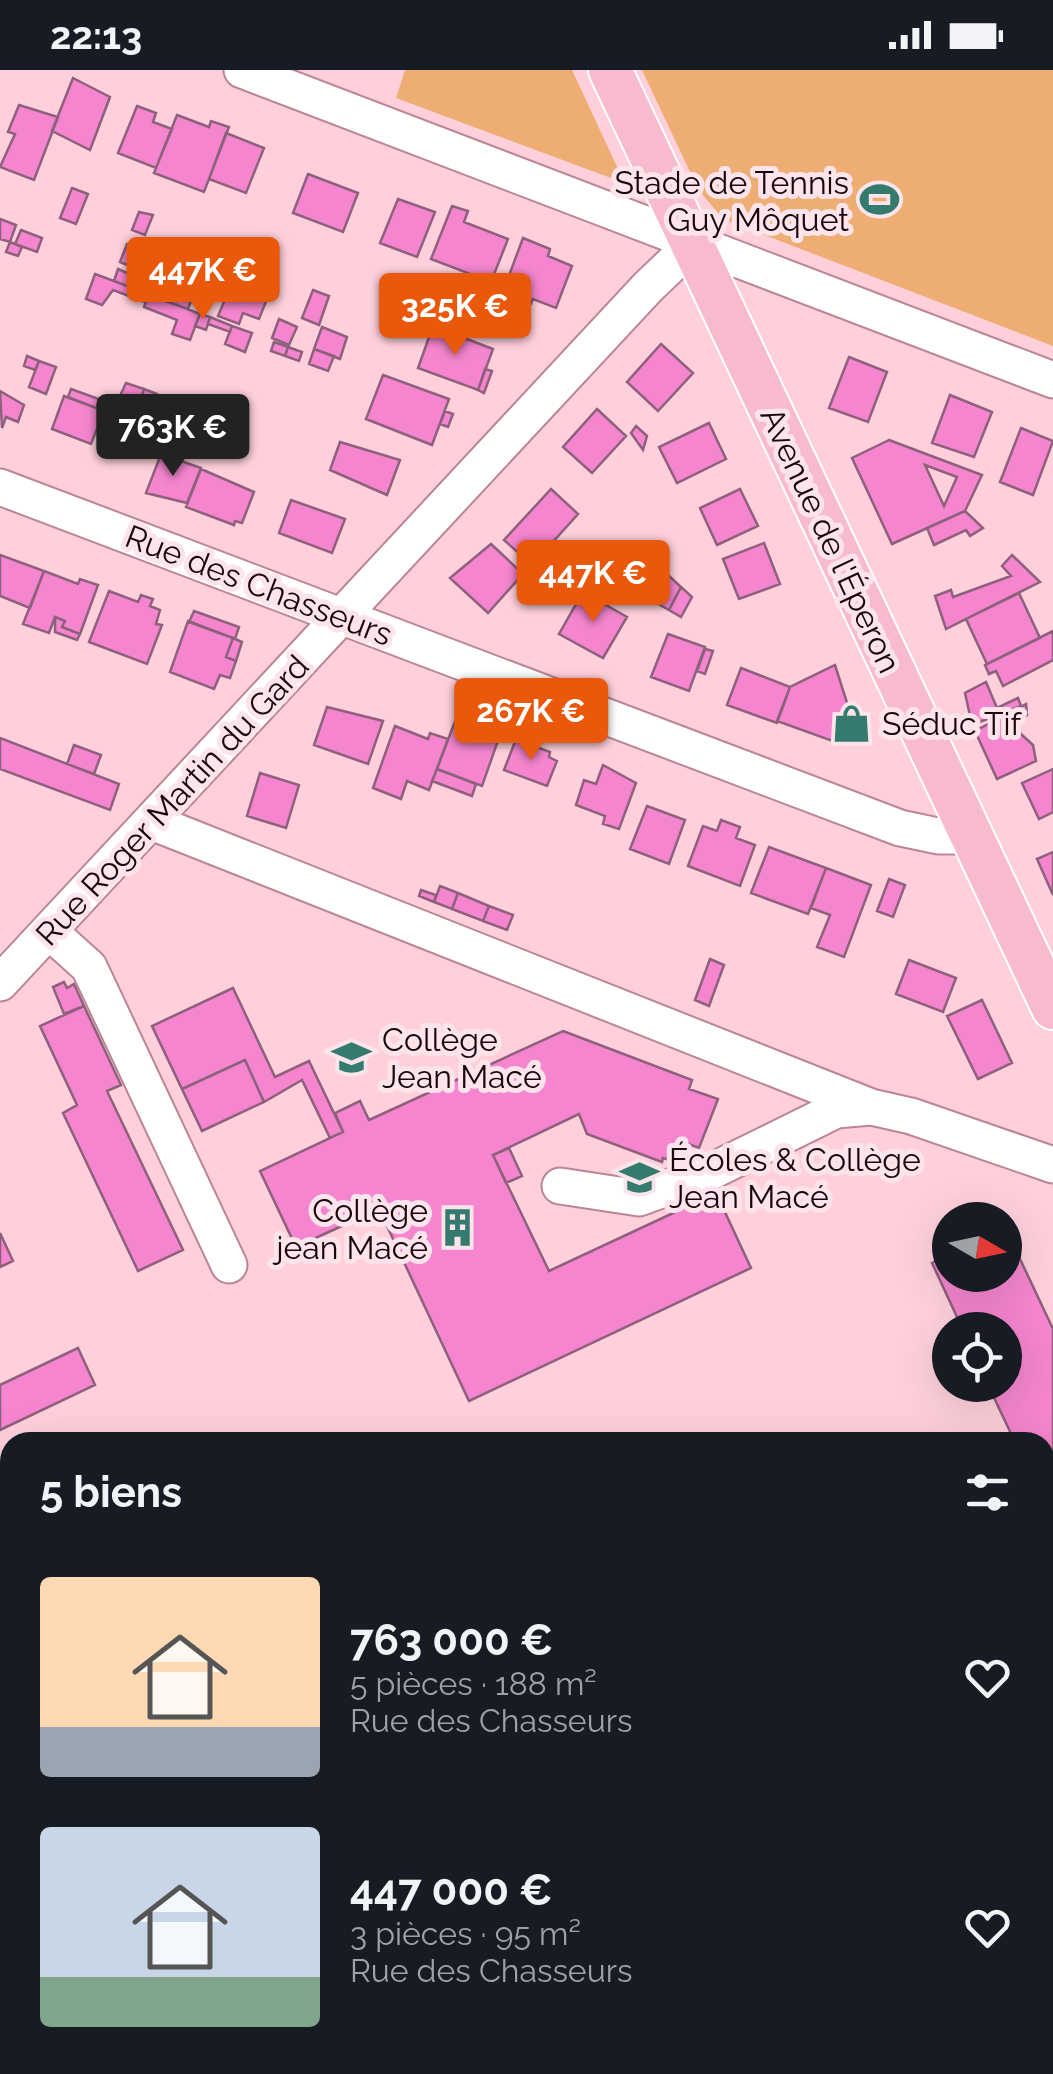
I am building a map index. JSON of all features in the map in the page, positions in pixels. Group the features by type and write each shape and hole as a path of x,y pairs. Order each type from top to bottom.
{"main road":[{"name":"Avenue de l'Éperon","path":"610,70 1053,1008"}],"street":[{"path":"242,70 1053,380"},
{"name":"Rue Roger Martin du Gard","path":"6,967 50,932 648,287 692,245"},
{"name":"Rue des Chasseurs","path":"0,487 900,828 938,836 970,836"},
{"path":"152,822 871,1107 1053,1165"},
{"path":"50,932 89,967 228,1264"},
{"path":"560,1186 639,1198 708,1173 836,1110 871,1107"}],"shaded area":[{"path":"405,70 572,70 620,173 611,178 396,98"},
{"name":"Stade de Tennis Guy Môquet","path":"642,70 1053,70 1053,346 723,219 698,189"}],"building":[{"path":"73,78 110,97 90,150 52,131"},
{"path":"19,105 58,117 34,180 0,167 15,134 8,132"},
{"path":"137,106 156,113 153,122 172,129 156,168 118,153"},
{"path":"177,115 209,127 211,121 229,127 204,192 154,173"},
{"path":"226,133 264,148 246,193 209,179"},
{"path":"308,174 358,193 343,232 293,213"},
{"path":"72,188 88,194 76,224 60,218"},
{"path":"398,199 435,212 417,257 380,243"},
{"path":"452,206 468,211 464,222 508,239 491,282 431,259"},
{"path":"139,212 153,215 145,235 132,230"},
{"path":"0,219 16,225 10,242 0,239"},
{"path":"21,230 42,238 37,252 15,244"},
{"path":"523,238 550,249 548,256 572,266 556,308 533,299 528,310 510,303 514,293 504,289"},
{"path":"10,242 22,247 18,256 6,252"},
{"path":"127,244 137,247 130,266 120,262"},
{"path":"118,269 134,276 130,287 114,281"},
{"path":"95,274 149,294 145,302 113,290 102,305 86,299"},
{"path":"134,276 167,288 162,300 130,287"},
{"path":"233,280 269,294 259,319 243,313 239,324 218,316"},
{"path":"167,288 192,298 188,309 162,300"},
{"path":"313,290 329,296 319,325 302,318"},
{"path":"149,294 200,314 190,340 172,334 177,320 144,307"},
{"path":"200,314 210,317 206,330 195,326"},
{"path":"210,317 232,326 230,332 208,324"},
{"path":"279,319 297,327 289,345 272,338"},
{"path":"232,326 252,333 245,352 225,344"},
{"path":"433,326 493,349 478,390 418,368"},
{"path":"322,327 347,337 340,359 314,349"},
{"path":"274,342 288,347 285,356 271,351"},
{"path":"661,344 693,373 658,411 627,382"},
{"path":"288,347 302,352 299,361 285,356"},
{"path":"314,349 334,356 328,371 309,364"},
{"path":"27,356 39,361 35,370 24,366"},
{"path":"849,357 887,372 868,422 829,408"},
{"path":"39,361 56,367 46,394 29,387"},
{"path":"485,369 492,371 484,393 478,390"},
{"path":"383,375 449,399 432,445 366,419"},
{"path":"126,383 144,389 139,405 151,410 155,399 166,403 153,441 130,432 126,441 103,432"},
{"path":"71,389 107,402 104,411 68,397"},
{"path":"144,389 157,394 151,410 139,405"},
{"path":"0,391 24,405 18,422 6,417 2,428"},
{"path":"950,395 992,412 974,457 932,443"},
{"path":"64,396 104,411 91,444 52,429"},
{"path":"597,409 626,436 592,473 563,447"},
{"path":"445,411 453,414 448,427 440,424"},
{"path":"709,423 726,459 677,483 659,447"},
{"path":"636,426 647,436 643,450 631,433"},
{"path":"1021,428 1053,441 1033,495 1000,482"},
{"path":"889,440 982,475 965,511 892,544 852,458","holes":["925,465 957,477 944,506"]},
{"path":"340,442 400,460 387,495 330,470"},
{"path":"161,454 201,468 187,503 146,493"},
{"path":"201,469 254,492 242,523 235,521 234,525 186,507"},
{"path":"551,489 578,514 532,565 504,540"},
{"path":"740,489 758,526 717,545 700,508"},
{"path":"291,500 345,519 332,553 279,533"},
{"path":"965,511 983,528 970,536 966,530 934,545 927,528"},
{"path":"553,542 564,552 543,575 532,565"},
{"path":"764,543 780,584 739,599 723,559"},
{"path":"491,544 523,574 488,613 450,578"},
{"path":"0,555 44,571 30,608 0,596"},
{"path":"1012,555 1040,582 946,629 935,596 951,590 953,597 1011,576 1002,566"},
{"path":"44,571 78,584 80,579 98,585 80,634 62,627 65,621 55,617 49,633 23,624"},
{"path":"668,575 681,587 669,610 653,601"},
{"path":"681,587 692,597 681,617 669,610"},
{"path":"109,591 138,602 141,595 153,599 150,606 160,610 156,624 162,625 147,664 89,642"},
{"path":"583,592 627,617 603,658 559,634"},
{"path":"1019,593 1040,638 987,664 966,619"},
{"path":"194,611 239,627 235,639 189,622"},
{"path":"55,617 65,621 62,627 80,634 77,640 55,632"},
{"path":"188,621 233,638 226,657 236,661 230,678 220,675 214,689 170,672"},
{"path":"1053,631 1053,660 1003,686 996,671 989,674 985,665"},
{"path":"668,634 705,647 689,691 651,677"},
{"path":"233,638 242,642 236,661 226,657"},
{"path":"705,649 713,651 705,674 697,671"},
{"path":"835,665 857,734 838,743 777,721 790,687"},
{"path":"741,668 790,687 777,723 727,705"},
{"path":"986,682 997,708 1018,698 1021,706 972,725 965,693"},
{"path":"1026,704 1027,715 1010,724 1033,745 1036,761 997,779 975,731"},
{"path":"327,707 383,721 368,764 314,745"},
{"path":"457,716 501,732 482,786 437,769"},
{"path":"395,726 428,739 430,733 448,739 429,790 407,781 401,799 373,788"},
{"path":"0,738 119,784 110,810 0,769"},
{"path":"516,739 550,752 549,757 557,761 547,786 504,770"},
{"path":"74,745 101,755 94,774 67,764"},
{"path":"603,765 636,783 619,829 603,824 605,816 576,805 584,780 596,784"},
{"path":"437,769 476,784 472,796 432,781"},
{"path":"1053,769 1053,812 1039,819 1022,783"},
{"path":"260,773 299,785 286,828 247,816"},
{"path":"647,806 685,820 669,864 630,849"},
{"path":"721,820 740,827 736,838 755,845 740,886 688,866 703,826 717,831"},
{"path":"769,847 826,868 808,914 751,893"},
{"path":"1053,852 1053,895 1037,859"},
{"path":"826,868 871,885 844,957 817,947 830,915 811,908"},
{"path":"889,879 905,885 893,917 877,911"},
{"path":"440,886 458,893 452,909 434,902"},
{"path":"421,890 436,895 434,902 419,896"},
{"path":"458,893 489,906 483,921 452,909"},
{"path":"489,906 513,915 507,930 483,921"},
{"path":"710,959 724,965 709,1006 695,1000"},
{"path":"909,960 956,978 943,1012 896,994"},
{"path":"64,982 67,988 74,984 84,1006 64,1014 53,987"},
{"path":"233,988 275,1077 309,1061 343,1132 330,1138 302,1080 264,1102 245,1060 182,1089 152,1026"},
{"path":"982,1000 1012,1063 978,1079 947,1016"},
{"path":"84,1006 121,1085 107,1091 183,1250 138,1271 63,1113 77,1105 40,1026"},
{"name":"Collège jean Macé","path":"563,1031 692,1080 689,1089 718,1099 699,1148 678,1140 670,1160 663,1158 662,1162 587,1134 579,1114 493,1155 549,1271 716,1193 751,1268 469,1401 379,1209 296,1247 260,1171 343,1132 335,1113 360,1101 369,1120"},
{"path":"245,1060 264,1102 202,1131 182,1089"},
{"path":"509,1148 522,1176 506,1183 493,1155"},
{"path":"0,1233 13,1261 0,1267"},
{"path":"1022,1263 1053,1329 1053,1432 1010,1432 996,1402 1022,1402 1022,1312 955,1312 945,1292 1022,1292"},
{"path":"78,1348 95,1385 0,1430 0,1385"}],"place":[{"name":"Stade de Tennis Guy Môquet","path":"879,200"},
{"name":"Séduc Tif","path":"852,723"},
{"name":"Collège Jean Macé","path":"352,1057"},
{"name":"Écoles & Collège Jean Macé","path":"639,1177"},
{"name":"Collège jean Macé","path":"458,1228"}]}
